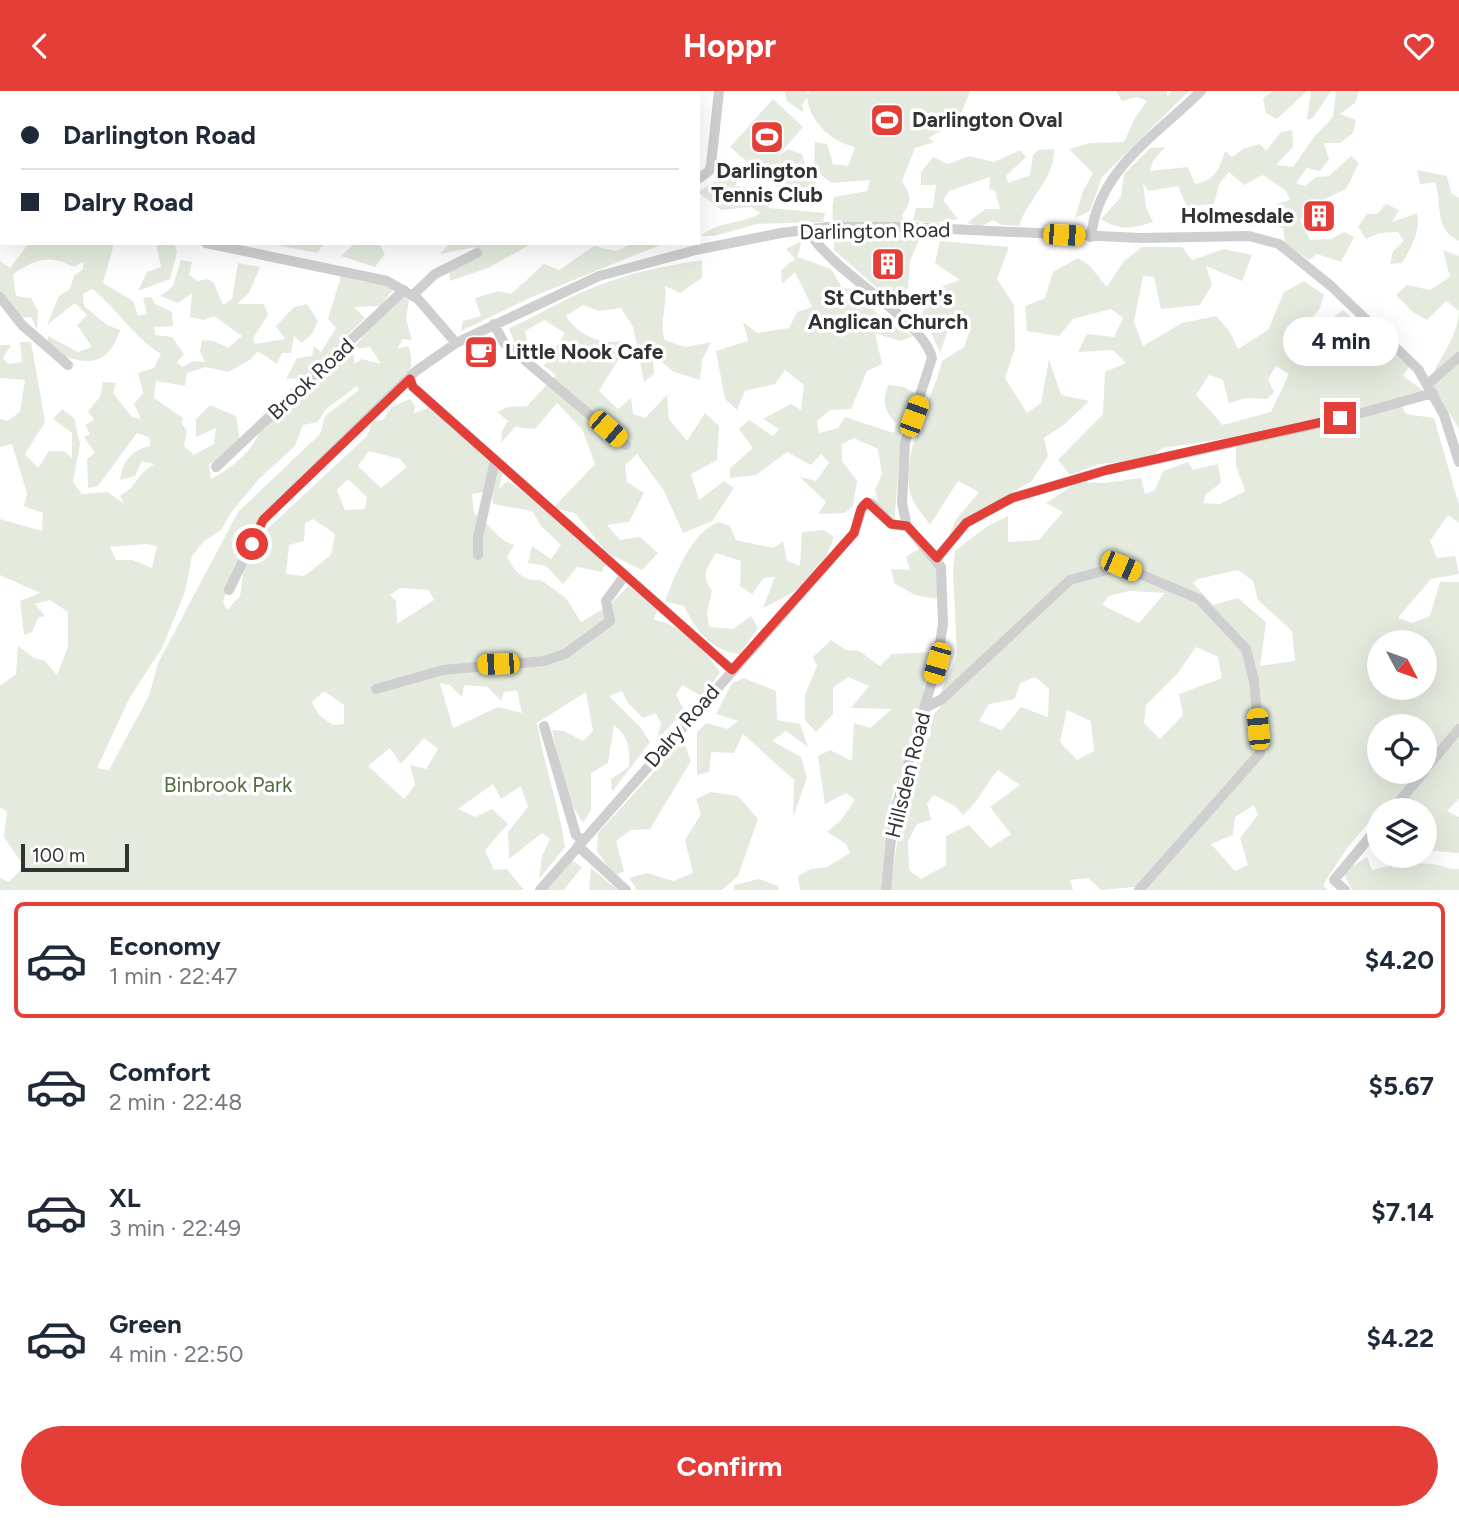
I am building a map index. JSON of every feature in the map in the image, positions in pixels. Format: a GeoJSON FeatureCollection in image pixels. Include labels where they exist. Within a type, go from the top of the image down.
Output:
{"type":"FeatureCollection","features":[{"type":"Feature","properties":{"kind":"street"},"geometry":{"type":"LineString","coordinates":[[700,178],[709,171],[711,165],[719,91]]}},
{"type":"Feature","properties":{"kind":"street"},"geometry":{"type":"LineString","coordinates":[[1095,237],[1096,208],[1110,179],[1202,91]]}},
{"type":"Feature","properties":{"kind":"street","name":"Darlington Road"},"geometry":{"type":"LineString","coordinates":[[229,590],[263,520],[416,371],[456,343],[599,276],[695,247],[808,230],[908,227],[1095,237],[1249,236],[1279,244],[1331,286],[1418,369],[1431,388],[1459,462]]}},
{"type":"Feature","properties":{"kind":"street"},"geometry":{"type":"LineString","coordinates":[[808,230],[836,263],[922,336],[930,353],[932,365],[905,442],[902,503],[907,526],[937,558],[966,523],[1012,498],[1107,470],[1365,412],[1431,388],[1459,357]]}},
{"type":"Feature","properties":{"kind":"street"},"geometry":{"type":"LineString","coordinates":[[216,245],[372,276],[409,293],[456,343]]}},
{"type":"Feature","properties":{"kind":"street","name":"Brook Road"},"geometry":{"type":"LineString","coordinates":[[216,467],[409,293],[435,274],[477,253]]}},
{"type":"Feature","properties":{"kind":"street"},"geometry":{"type":"LineString","coordinates":[[0,297],[22,325],[68,365]]}},
{"type":"Feature","properties":{"kind":"street"},"geometry":{"type":"LineString","coordinates":[[494,324],[504,343],[626,445]]}},
{"type":"Feature","properties":{"kind":"street"},"geometry":{"type":"LineString","coordinates":[[410,379],[413,387],[732,670]]}},
{"type":"Feature","properties":{"kind":"street"},"geometry":{"type":"LineString","coordinates":[[478,555],[478,537],[495,460]]}},
{"type":"Feature","properties":{"kind":"street","name":"Dalry Road"},"geometry":{"type":"LineString","coordinates":[[540,890],[854,533],[864,503],[871,503],[891,524],[907,526]]}},
{"type":"Feature","properties":{"kind":"street","name":"Hillsden Road"},"geometry":{"type":"LineString","coordinates":[[886,890],[893,818],[937,663],[943,624],[943,582],[937,558]]}},
{"type":"Feature","properties":{"kind":"street"},"geometry":{"type":"LineString","coordinates":[[925,708],[942,699],[1070,580],[1121,566],[1199,599],[1246,649],[1254,681],[1261,753],[1139,890]]}},
{"type":"Feature","properties":{"kind":"street"},"geometry":{"type":"LineString","coordinates":[[376,689],[443,670],[544,661],[565,654],[610,621],[606,601],[625,575]]}},
{"type":"Feature","properties":{"kind":"street"},"geometry":{"type":"LineString","coordinates":[[544,726],[576,835],[626,890]]}},
{"type":"Feature","properties":{"kind":"street"},"geometry":{"type":"LineString","coordinates":[[1437,755],[1459,729]]}},
{"type":"Feature","properties":{"kind":"street"},"geometry":{"type":"LineString","coordinates":[[1402,798],[1413,784]]}},
{"type":"Feature","properties":{"kind":"street"},"geometry":{"type":"LineString","coordinates":[[1345,890],[1334,880],[1367,840]]}},
{"type":"Feature","properties":{"kind":"green space"},"geometry":{"type":"Polygon","coordinates":[[[784,91],[807,91],[808,95],[809,91],[970,91],[958,122],[928,138],[935,142],[915,148],[902,181],[909,198],[908,206],[902,215],[908,228],[922,233],[910,261],[908,288],[893,302],[834,250],[834,197],[867,191],[870,180],[831,183],[814,169],[815,142],[827,144],[833,164],[848,166],[855,147],[837,140],[823,129],[812,115],[807,97],[802,105],[804,113],[787,101],[784,91]]]}},
{"type":"Feature","properties":{"kind":"green space"},"geometry":{"type":"Polygon","coordinates":[[[1116,91],[1167,91],[1167,96],[1172,91],[1189,91],[1102,177],[1090,211],[1075,218],[1083,191],[1093,173],[1069,149],[1090,143],[1124,142],[1135,118],[1147,101],[1137,97],[1122,101],[1116,91]]]}},
{"type":"Feature","properties":{"kind":"green space"},"geometry":{"type":"Polygon","coordinates":[[[1273,91],[1306,92],[1277,119],[1266,113],[1263,98],[1273,91]]]}},
{"type":"Feature","properties":{"kind":"green space"},"geometry":{"type":"Polygon","coordinates":[[[1311,91],[1331,91],[1313,118],[1307,120],[1311,91]]]}},
{"type":"Feature","properties":{"kind":"green space"},"geometry":{"type":"Polygon","coordinates":[[[1336,91],[1359,91],[1355,103],[1340,114],[1356,120],[1353,133],[1340,143],[1324,143],[1329,159],[1320,171],[1307,168],[1296,183],[1305,186],[1316,177],[1329,176],[1351,156],[1359,163],[1346,189],[1312,205],[1300,220],[1310,240],[1331,239],[1344,232],[1354,237],[1341,262],[1317,254],[1309,260],[1285,244],[1283,228],[1268,225],[1276,204],[1290,200],[1286,191],[1263,175],[1244,185],[1229,172],[1219,184],[1214,204],[1187,207],[1178,186],[1149,191],[1143,184],[1146,207],[1153,222],[1126,228],[1114,226],[1101,219],[1121,197],[1124,174],[1150,148],[1165,147],[1153,161],[1150,171],[1188,167],[1195,184],[1216,173],[1225,151],[1232,157],[1243,149],[1260,144],[1266,151],[1281,132],[1292,130],[1293,147],[1276,165],[1293,167],[1314,137],[1333,117],[1336,91]]]}},
{"type":"Feature","properties":{"kind":"green space","name":"Darlington Tennis Club"},"geometry":{"type":"Polygon","coordinates":[[[773,99],[803,127],[777,157],[788,149],[802,154],[809,177],[817,183],[800,195],[784,194],[769,179],[757,179],[761,174],[730,147],[773,99]]]}},
{"type":"Feature","properties":{"kind":"green space"},"geometry":{"type":"Polygon","coordinates":[[[1054,149],[1050,170],[1019,226],[1002,225],[993,220],[980,227],[967,223],[985,209],[1000,209],[995,191],[989,189],[990,177],[949,191],[943,200],[958,219],[932,223],[913,220],[916,208],[933,208],[936,185],[921,185],[921,172],[933,157],[948,164],[969,156],[994,162],[1020,150],[1026,157],[1006,176],[1008,183],[1030,175],[1033,155],[1038,150],[1054,149]]]}},
{"type":"Feature","properties":{"kind":"green space"},"geometry":{"type":"Polygon","coordinates":[[[728,165],[744,167],[735,186],[756,191],[769,208],[825,213],[823,222],[757,224],[714,236],[701,236],[714,228],[761,213],[751,207],[721,210],[700,194],[700,191],[719,179],[728,165]]]}},
{"type":"Feature","properties":{"kind":"green space"},"geometry":{"type":"Polygon","coordinates":[[[1417,170],[1447,176],[1451,193],[1459,198],[1459,241],[1445,230],[1442,223],[1435,182],[1420,184],[1417,170]]]}},
{"type":"Feature","properties":{"kind":"green space"},"geometry":{"type":"Polygon","coordinates":[[[1386,204],[1399,210],[1392,222],[1417,213],[1416,233],[1402,263],[1390,264],[1393,251],[1404,241],[1398,232],[1380,233],[1366,239],[1358,227],[1367,214],[1377,214],[1386,204]]]}},
{"type":"Feature","properties":{"kind":"green space"},"geometry":{"type":"Polygon","coordinates":[[[802,241],[797,257],[831,269],[842,287],[859,292],[879,316],[913,336],[900,341],[875,333],[882,364],[867,371],[851,409],[830,410],[817,421],[819,433],[838,428],[845,417],[894,433],[896,424],[885,406],[888,385],[904,387],[916,394],[901,432],[894,527],[882,523],[875,490],[882,474],[878,449],[854,438],[842,444],[842,461],[857,481],[853,506],[845,513],[818,514],[826,502],[800,477],[816,481],[829,463],[821,454],[811,465],[787,452],[756,475],[730,478],[730,468],[753,448],[739,429],[749,420],[773,436],[779,429],[763,419],[791,404],[801,410],[804,385],[785,370],[775,384],[745,391],[737,410],[725,399],[716,351],[748,341],[743,322],[757,333],[789,328],[797,312],[812,307],[795,272],[782,284],[781,270],[795,259],[786,249],[802,241]]]}},
{"type":"Feature","properties":{"kind":"green space"},"geometry":{"type":"Polygon","coordinates":[[[940,241],[1009,247],[997,279],[1014,305],[1015,348],[1005,378],[1027,413],[1041,403],[1049,359],[1061,395],[1089,401],[1065,424],[1044,438],[1048,456],[1032,481],[996,502],[947,542],[955,521],[979,492],[958,481],[930,525],[911,496],[908,476],[919,426],[942,361],[964,347],[971,327],[952,318],[940,353],[923,314],[926,292],[960,280],[935,263],[940,241]]]}},
{"type":"Feature","properties":{"kind":"green space","name":"Binbrook Park"},"geometry":{"type":"Polygon","coordinates":[[[27,245],[114,245],[103,283],[133,301],[138,316],[147,314],[143,298],[151,297],[155,304],[172,312],[173,326],[154,327],[155,335],[172,337],[184,354],[177,362],[182,367],[193,361],[205,362],[200,351],[202,340],[214,341],[228,348],[242,336],[214,316],[204,320],[190,317],[192,293],[178,303],[160,296],[173,286],[181,260],[192,262],[189,275],[198,281],[208,279],[214,283],[223,305],[232,299],[238,263],[260,267],[249,293],[237,304],[264,304],[268,315],[253,338],[255,344],[285,339],[276,326],[294,307],[307,304],[318,321],[312,334],[302,343],[294,336],[291,353],[282,353],[277,364],[258,351],[250,360],[228,372],[206,367],[187,373],[185,386],[156,381],[154,398],[183,418],[182,424],[187,431],[184,446],[194,455],[214,444],[216,428],[196,437],[196,419],[210,405],[236,416],[241,446],[231,456],[209,464],[211,479],[244,455],[256,439],[264,419],[282,409],[297,390],[327,367],[336,356],[310,377],[286,379],[297,358],[312,356],[314,346],[321,352],[336,328],[328,319],[342,273],[363,282],[389,277],[396,286],[380,306],[354,307],[365,318],[342,340],[354,353],[354,364],[362,359],[381,364],[370,347],[353,349],[390,309],[404,297],[409,300],[406,319],[412,340],[403,339],[397,349],[408,346],[411,360],[409,376],[402,391],[392,402],[376,407],[279,498],[235,568],[223,601],[227,610],[240,596],[244,568],[265,531],[367,436],[373,421],[383,420],[391,407],[410,399],[415,406],[414,413],[434,406],[503,471],[499,489],[507,481],[527,493],[606,562],[602,572],[577,567],[563,584],[546,566],[528,563],[532,546],[551,559],[561,545],[541,526],[532,511],[493,504],[492,491],[472,494],[474,513],[508,543],[514,545],[507,557],[520,575],[541,580],[566,598],[581,622],[610,605],[628,586],[658,608],[654,620],[683,632],[720,672],[703,697],[682,685],[676,695],[684,710],[656,742],[661,724],[656,713],[643,718],[628,703],[622,691],[609,696],[641,728],[650,742],[612,792],[611,779],[629,767],[626,739],[614,725],[608,763],[591,773],[591,810],[583,823],[565,793],[552,730],[564,731],[583,741],[593,731],[586,692],[537,723],[565,847],[539,879],[542,856],[550,839],[542,833],[509,859],[508,832],[528,807],[521,786],[501,799],[493,784],[458,809],[475,817],[492,809],[508,824],[485,850],[494,870],[507,869],[524,890],[0,890],[0,878],[9,882],[24,866],[4,837],[7,811],[0,808],[0,686],[16,674],[18,646],[34,658],[45,661],[57,675],[68,646],[68,612],[50,600],[35,604],[45,616],[38,618],[32,632],[24,635],[20,601],[40,593],[0,575],[0,519],[42,531],[43,513],[24,506],[27,493],[12,444],[0,447],[0,419],[7,421],[20,412],[25,380],[0,378],[0,345],[11,345],[3,358],[8,364],[22,362],[20,342],[31,342],[45,422],[25,454],[38,468],[49,451],[64,451],[72,458],[72,433],[53,419],[62,409],[74,418],[80,444],[73,482],[82,494],[108,492],[124,504],[120,496],[154,464],[142,461],[135,476],[120,480],[123,467],[138,450],[150,446],[150,438],[137,433],[98,486],[88,488],[87,459],[95,453],[84,437],[90,434],[85,425],[94,420],[88,411],[100,397],[103,382],[116,383],[113,393],[132,417],[141,419],[134,404],[143,393],[138,373],[154,368],[161,354],[142,339],[92,289],[83,294],[84,306],[107,325],[120,330],[114,344],[99,359],[90,361],[70,358],[46,349],[48,336],[78,352],[92,347],[77,325],[87,315],[75,303],[47,325],[59,296],[70,289],[74,276],[83,269],[83,262],[74,267],[56,260],[42,260],[13,274],[16,296],[31,298],[38,311],[37,330],[31,317],[16,318],[0,298],[0,261],[10,268],[27,245]],[[357,386],[326,409],[318,422],[303,425],[295,446],[259,479],[232,511],[221,530],[204,541],[192,556],[185,592],[162,648],[130,697],[97,768],[109,770],[149,696],[158,663],[238,512],[320,434],[325,416],[359,390],[357,386]],[[369,451],[358,466],[381,488],[407,467],[400,459],[369,451]],[[348,479],[337,490],[345,510],[365,509],[367,497],[348,479]],[[313,519],[305,523],[304,541],[289,545],[286,574],[304,576],[331,555],[335,534],[313,519]],[[146,544],[110,547],[116,560],[133,560],[152,568],[157,546],[146,544]],[[400,588],[390,595],[396,601],[397,624],[434,600],[429,590],[400,588]],[[440,683],[453,728],[498,707],[522,713],[517,690],[504,692],[501,701],[488,687],[464,685],[462,697],[450,685],[440,683]],[[324,691],[312,702],[319,715],[333,725],[344,724],[344,705],[324,691]],[[424,738],[401,764],[390,748],[368,766],[404,799],[415,785],[410,765],[426,769],[438,749],[424,738]]]}},
{"type":"Feature","properties":{"kind":"green space"},"geometry":{"type":"Polygon","coordinates":[[[156,245],[175,245],[177,252],[170,279],[138,291],[147,272],[161,267],[156,245]]]}},
{"type":"Feature","properties":{"kind":"green space"},"geometry":{"type":"Polygon","coordinates":[[[277,245],[323,245],[317,253],[277,245]]]}},
{"type":"Feature","properties":{"kind":"green space"},"geometry":{"type":"Polygon","coordinates":[[[353,245],[380,245],[385,254],[375,267],[341,256],[353,245]]]}},
{"type":"Feature","properties":{"kind":"green space"},"geometry":{"type":"Polygon","coordinates":[[[448,245],[529,245],[488,268],[450,281],[449,271],[479,258],[475,247],[440,254],[448,245]]]}},
{"type":"Feature","properties":{"kind":"green space"},"geometry":{"type":"Polygon","coordinates":[[[629,245],[660,245],[532,297],[461,331],[463,321],[481,316],[475,298],[498,291],[511,294],[544,264],[559,270],[594,246],[616,251],[629,245]]]}},
{"type":"Feature","properties":{"kind":"green space"},"geometry":{"type":"Polygon","coordinates":[[[1142,247],[1182,247],[1192,260],[1224,249],[1252,255],[1242,281],[1206,266],[1212,285],[1200,305],[1161,309],[1154,277],[1143,276],[1134,322],[1143,346],[1182,323],[1216,316],[1230,332],[1238,349],[1268,330],[1284,292],[1304,281],[1324,295],[1319,310],[1288,345],[1307,365],[1319,343],[1323,325],[1343,310],[1409,367],[1403,376],[1424,391],[1401,405],[1406,414],[1434,418],[1459,505],[1459,523],[1448,515],[1430,541],[1437,558],[1455,556],[1459,574],[1431,579],[1398,618],[1412,623],[1430,616],[1440,582],[1459,582],[1459,799],[1447,811],[1459,817],[1459,853],[1437,851],[1437,798],[1367,798],[1367,825],[1347,848],[1323,885],[1328,890],[1142,890],[1145,886],[1101,890],[1088,878],[1070,880],[1073,890],[890,890],[902,810],[921,747],[931,735],[929,720],[945,701],[941,691],[957,656],[953,570],[955,551],[986,527],[1008,516],[1008,542],[1039,540],[1063,512],[1046,503],[1078,482],[1104,483],[1141,478],[1145,494],[1155,490],[1163,471],[1188,462],[1193,470],[1218,464],[1221,483],[1206,494],[1203,503],[1220,504],[1245,491],[1236,466],[1236,437],[1163,448],[1147,460],[1099,464],[1070,475],[1058,460],[1103,414],[1105,372],[1126,363],[1113,350],[1078,352],[1087,334],[1114,337],[1123,318],[1111,309],[1073,319],[1059,336],[1027,331],[1025,306],[1045,298],[1053,272],[1078,258],[1089,265],[1107,287],[1123,262],[1142,247]],[[1276,366],[1268,379],[1274,392],[1267,399],[1246,398],[1229,403],[1223,380],[1209,375],[1196,395],[1223,425],[1271,412],[1289,374],[1276,366]],[[1238,570],[1198,579],[1193,583],[1213,605],[1238,598],[1266,622],[1260,666],[1295,661],[1292,631],[1258,600],[1253,581],[1238,570]],[[1129,591],[1109,596],[1102,605],[1139,623],[1165,593],[1129,591]],[[1196,647],[1177,674],[1146,705],[1144,723],[1160,739],[1183,715],[1179,694],[1222,678],[1218,657],[1196,647]],[[1035,677],[1020,683],[1015,699],[989,704],[979,721],[1002,730],[1021,707],[1048,717],[1049,689],[1035,677]],[[1067,710],[1060,742],[1077,760],[1094,751],[1091,721],[1067,710]],[[998,770],[963,815],[955,806],[934,795],[927,803],[931,820],[917,824],[908,841],[909,870],[921,879],[946,865],[946,836],[969,825],[990,848],[1011,834],[990,807],[1020,785],[998,770]],[[1254,805],[1235,817],[1233,835],[1211,844],[1235,871],[1248,865],[1240,838],[1258,815],[1254,805]]]}},
{"type":"Feature","properties":{"kind":"green space"},"geometry":{"type":"Polygon","coordinates":[[[1443,250],[1459,256],[1459,311],[1446,301],[1427,320],[1414,313],[1396,295],[1407,285],[1430,290],[1450,277],[1443,250]]]}},
{"type":"Feature","properties":{"kind":"green space"},"geometry":{"type":"Polygon","coordinates":[[[702,260],[702,278],[680,293],[665,286],[662,328],[665,340],[685,347],[711,342],[702,360],[700,380],[674,372],[653,355],[654,374],[644,382],[633,327],[621,308],[599,311],[583,305],[566,316],[576,328],[589,337],[621,341],[618,360],[599,391],[618,409],[631,398],[633,414],[645,418],[667,395],[669,419],[687,441],[705,413],[719,426],[717,460],[691,474],[699,500],[724,481],[734,488],[712,521],[683,533],[664,491],[637,454],[625,465],[627,482],[644,493],[629,522],[607,525],[620,540],[640,537],[658,553],[642,570],[607,553],[575,513],[553,508],[595,464],[582,429],[557,403],[535,429],[515,427],[501,443],[502,431],[508,421],[497,412],[508,407],[527,406],[556,375],[544,366],[565,333],[544,320],[525,331],[530,355],[516,346],[509,328],[577,294],[615,279],[702,260]]]}},
{"type":"Feature","properties":{"kind":"green space"},"geometry":{"type":"Polygon","coordinates":[[[1459,312],[1459,429],[1430,382],[1455,332],[1459,312]]]}},
{"type":"Feature","properties":{"kind":"green space"},"geometry":{"type":"Polygon","coordinates":[[[719,522],[730,526],[736,540],[773,548],[783,541],[787,561],[800,566],[802,532],[824,530],[834,537],[822,563],[808,581],[763,608],[775,577],[764,578],[752,594],[740,586],[741,561],[716,553],[706,576],[712,590],[707,613],[709,627],[733,629],[751,616],[758,628],[740,654],[713,644],[699,631],[684,606],[665,601],[692,545],[709,527],[719,522]]]}},
{"type":"Feature","properties":{"kind":"green space"},"geometry":{"type":"Polygon","coordinates":[[[920,548],[942,573],[937,599],[915,595],[894,583],[891,569],[910,570],[906,557],[920,548]]]}},
{"type":"Feature","properties":{"kind":"green space"},"geometry":{"type":"Polygon","coordinates":[[[831,640],[846,650],[859,651],[880,666],[892,654],[931,652],[918,721],[892,797],[883,890],[800,890],[798,876],[811,869],[827,867],[850,853],[846,844],[827,832],[842,819],[855,800],[846,793],[825,804],[818,756],[830,750],[852,761],[854,723],[870,728],[892,709],[851,708],[869,686],[848,677],[833,688],[833,714],[816,732],[805,720],[805,695],[817,666],[813,657],[831,640]]]}},
{"type":"Feature","properties":{"kind":"green space"},"geometry":{"type":"Polygon","coordinates":[[[744,678],[776,691],[777,720],[800,724],[808,747],[786,731],[772,741],[801,757],[807,778],[793,817],[794,780],[743,734],[734,753],[711,752],[709,772],[697,775],[697,732],[706,723],[728,729],[738,721],[716,714],[732,683],[744,678]]]}},
{"type":"Feature","properties":{"kind":"green space"},"geometry":{"type":"Polygon","coordinates":[[[683,740],[691,761],[650,829],[631,830],[616,841],[624,871],[614,876],[597,851],[598,833],[683,740]]]}},
{"type":"Feature","properties":{"kind":"green space"},"geometry":{"type":"Polygon","coordinates":[[[711,792],[738,796],[758,819],[738,876],[722,890],[637,890],[629,878],[647,873],[673,881],[693,873],[685,840],[701,814],[696,799],[711,792]]]}},
{"type":"Feature","properties":{"kind":"green space"},"geometry":{"type":"Polygon","coordinates":[[[1367,857],[1367,868],[1372,870],[1437,868],[1437,865],[1459,869],[1459,890],[1352,890],[1343,872],[1367,857]]]}},
{"type":"Feature","properties":{"kind":"green space"},"geometry":{"type":"Polygon","coordinates":[[[571,860],[582,867],[564,890],[545,890],[571,860]]]}},
{"type":"Feature","properties":{"kind":"green space"},"geometry":{"type":"Polygon","coordinates":[[[591,868],[618,890],[589,890],[591,868]]]}},
{"type":"Feature","properties":{"kind":"green space"},"geometry":{"type":"Polygon","coordinates":[[[759,879],[778,886],[779,890],[734,890],[734,885],[759,879]]]}},
{"type":"Feature","properties":{"kind":"place","name":"Darlington Oval"},"geometry":{"type":"Point","coordinates":[887,120]}},
{"type":"Feature","properties":{"kind":"place","name":"Darlington Tennis Club"},"geometry":{"type":"Point","coordinates":[767,137]}},
{"type":"Feature","properties":{"kind":"place","name":"Holmesdale"},"geometry":{"type":"Point","coordinates":[1319,216]}},
{"type":"Feature","properties":{"kind":"place","name":"St Cuthbert's Anglican Church"},"geometry":{"type":"Point","coordinates":[888,264]}},
{"type":"Feature","properties":{"kind":"place","name":"Little Nook Cafe"},"geometry":{"type":"Point","coordinates":[481,352]}},
{"type":"Feature","properties":{"kind":"route"},"geometry":{"type":"LineString","coordinates":[[252,544],[263,520],[410,379],[413,387],[732,670],[854,533],[859,526],[861,509],[867,502],[875,506],[891,524],[907,526],[937,558],[966,523],[1012,498],[1107,470],[1340,418]]}}]}
